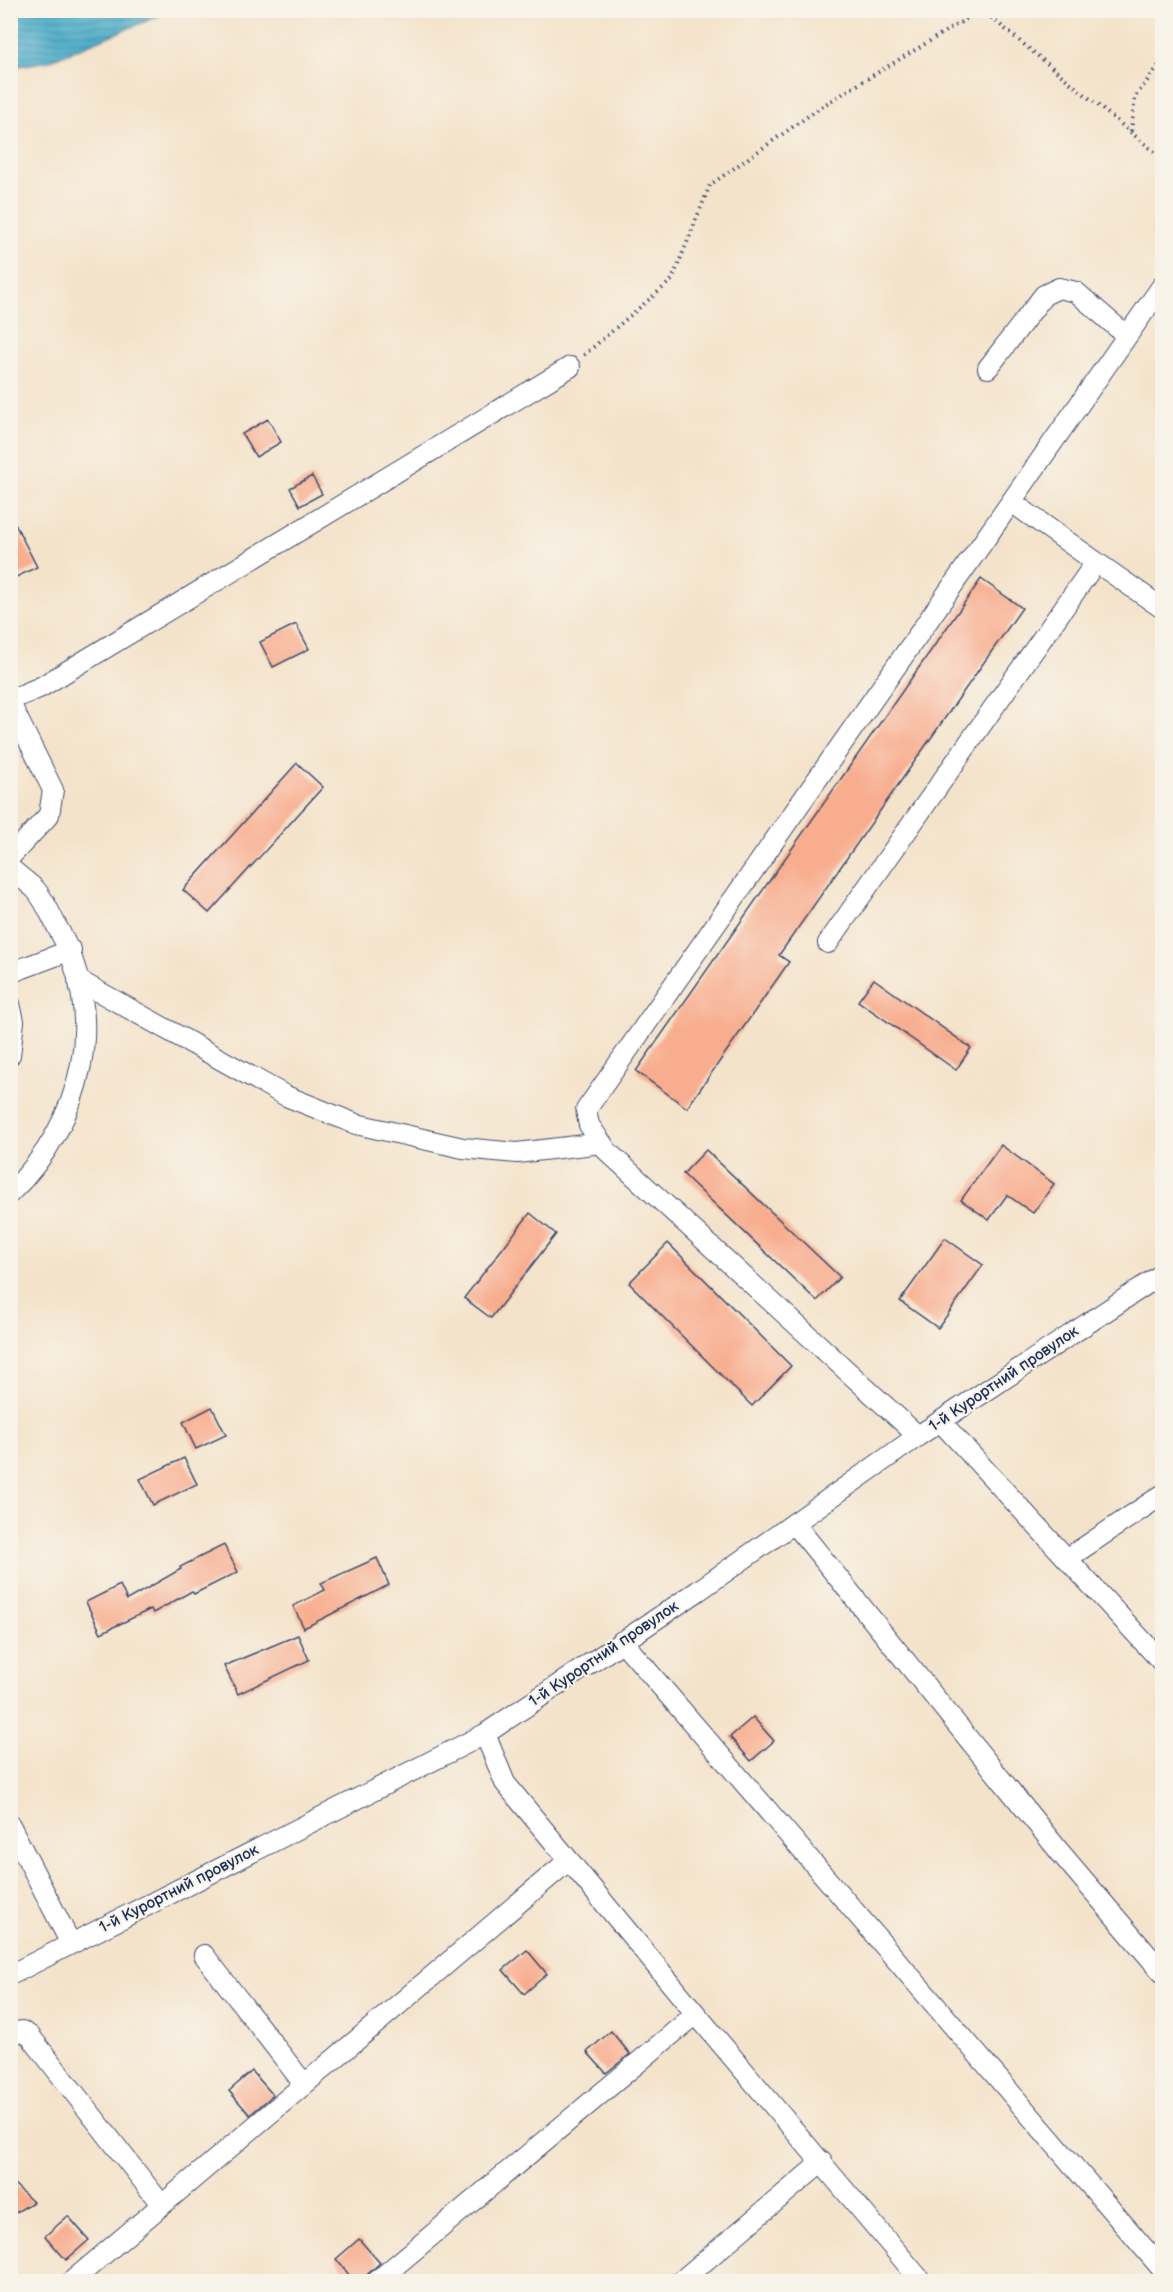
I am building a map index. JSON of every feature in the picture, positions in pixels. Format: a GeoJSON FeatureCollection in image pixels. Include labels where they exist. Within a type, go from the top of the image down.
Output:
{"type":"FeatureCollection","features":[{"type":"Feature","properties":{"kind":"street"},"geometry":{"type":"LineString","coordinates":[[918,1436],[602,1143],[589,1125],[586,1110],[1014,503],[1162,286]]}},
{"type":"Feature","properties":{"kind":"street"},"geometry":{"type":"LineString","coordinates":[[988,368],[1044,295],[1059,288],[1077,292],[1127,336]]}},
{"type":"Feature","properties":{"kind":"street"},"geometry":{"type":"LineString","coordinates":[[10,857],[49,815],[53,790],[10,702],[41,687],[570,368]]}},
{"type":"Feature","properties":{"kind":"street"},"geometry":{"type":"LineString","coordinates":[[1014,503],[1162,608]]}},
{"type":"Feature","properties":{"kind":"street"},"geometry":{"type":"LineString","coordinates":[[828,944],[1096,562]]}},
{"type":"Feature","properties":{"kind":"street"},"geometry":{"type":"LineString","coordinates":[[10,868],[36,891],[71,950],[85,1014],[80,1080],[54,1141],[10,1193]]}},
{"type":"Feature","properties":{"kind":"street"},"geometry":{"type":"LineString","coordinates":[[10,973],[71,950]]}},
{"type":"Feature","properties":{"kind":"street"},"geometry":{"type":"LineString","coordinates":[[78,980],[128,1011],[286,1096],[356,1124],[463,1148],[517,1153],[602,1143]]}},
{"type":"Feature","properties":{"kind":"street"},"geometry":{"type":"LineString","coordinates":[[10,1004],[14,1021],[10,1055]]}},
{"type":"Feature","properties":{"kind":"street","name":"1-й Курортний провулок"},"geometry":{"type":"LineString","coordinates":[[10,1975],[485,1734],[918,1436],[1162,1274]]}},
{"type":"Feature","properties":{"kind":"street"},"geometry":{"type":"LineString","coordinates":[[941,1422],[1162,1662]]}},
{"type":"Feature","properties":{"kind":"street"},"geometry":{"type":"LineString","coordinates":[[1068,1558],[1162,1495]]}},
{"type":"Feature","properties":{"kind":"street"},"geometry":{"type":"LineString","coordinates":[[794,1523],[1059,1851],[1162,1972]]}},
{"type":"Feature","properties":{"kind":"street"},"geometry":{"type":"LineString","coordinates":[[622,1641],[1162,2269]]}},
{"type":"Feature","properties":{"kind":"street"},"geometry":{"type":"LineString","coordinates":[[485,1734],[505,1783],[922,2282]]}},
{"type":"Feature","properties":{"kind":"street"},"geometry":{"type":"LineString","coordinates":[[10,1825],[71,1944]]}},
{"type":"Feature","properties":{"kind":"street"},"geometry":{"type":"LineString","coordinates":[[71,2282],[568,1861]]}},
{"type":"Feature","properties":{"kind":"street"},"geometry":{"type":"LineString","coordinates":[[204,1955],[304,2084]]}},
{"type":"Feature","properties":{"kind":"street"},"geometry":{"type":"LineString","coordinates":[[376,2282],[696,2014]]}},
{"type":"Feature","properties":{"kind":"street"},"geometry":{"type":"LineString","coordinates":[[10,2034],[22,2031],[30,2036],[161,2204]]}},
{"type":"Feature","properties":{"kind":"street"},"geometry":{"type":"LineString","coordinates":[[680,2282],[822,2162]]}},
{"type":"Feature","properties":{"kind":"path"},"geometry":{"type":"LineString","coordinates":[[570,368],[672,280],[710,184],[824,105],[981,10],[1162,158]]}},
{"type":"Feature","properties":{"kind":"path"},"geometry":{"type":"LineString","coordinates":[[1131,132],[1135,97],[1162,61]]}},
{"type":"Feature","properties":{"kind":"water"},"geometry":{"type":"Polygon","coordinates":[[[11,10],[171,11],[48,61],[11,67],[11,10]]]}},
{"type":"Feature","properties":{"kind":"building"},"geometry":{"type":"Polygon","coordinates":[[[268,419],[281,442],[256,457],[242,434],[268,419]]]}},
{"type":"Feature","properties":{"kind":"building"},"geometry":{"type":"Polygon","coordinates":[[[312,476],[322,494],[300,506],[290,488],[312,476]]]}},
{"type":"Feature","properties":{"kind":"building"},"geometry":{"type":"Polygon","coordinates":[[[10,514],[37,567],[10,580],[10,514]]]}},
{"type":"Feature","properties":{"kind":"building"},"geometry":{"type":"Polygon","coordinates":[[[981,579],[1022,608],[779,955],[789,962],[687,1108],[636,1071],[981,579]]]}},
{"type":"Feature","properties":{"kind":"building"},"geometry":{"type":"Polygon","coordinates":[[[296,624],[309,649],[273,667],[260,642],[296,624]]]}},
{"type":"Feature","properties":{"kind":"building"},"geometry":{"type":"Polygon","coordinates":[[[297,763],[323,787],[209,913],[183,890],[297,763]]]}},
{"type":"Feature","properties":{"kind":"building"},"geometry":{"type":"Polygon","coordinates":[[[874,979],[971,1048],[956,1070],[858,1001],[874,979]]]}},
{"type":"Feature","properties":{"kind":"building"},"geometry":{"type":"Polygon","coordinates":[[[1001,1145],[1054,1184],[1033,1213],[1007,1195],[989,1220],[961,1200],[1001,1145]]]}},
{"type":"Feature","properties":{"kind":"building"},"geometry":{"type":"Polygon","coordinates":[[[706,1150],[840,1277],[817,1301],[683,1174],[706,1150]]]}},
{"type":"Feature","properties":{"kind":"building"},"geometry":{"type":"Polygon","coordinates":[[[530,1213],[556,1234],[491,1318],[464,1298],[530,1213]]]}},
{"type":"Feature","properties":{"kind":"building"},"geometry":{"type":"Polygon","coordinates":[[[945,1238],[983,1265],[938,1328],[900,1301],[945,1238]]]}},
{"type":"Feature","properties":{"kind":"building"},"geometry":{"type":"Polygon","coordinates":[[[668,1243],[791,1366],[752,1406],[629,1283],[668,1243]]]}},
{"type":"Feature","properties":{"kind":"building"},"geometry":{"type":"Polygon","coordinates":[[[212,1407],[226,1435],[196,1449],[183,1422],[212,1407]]]}},
{"type":"Feature","properties":{"kind":"building"},"geometry":{"type":"Polygon","coordinates":[[[184,1458],[197,1484],[153,1505],[140,1479],[184,1458]]]}},
{"type":"Feature","properties":{"kind":"building"},"geometry":{"type":"Polygon","coordinates":[[[224,1545],[238,1572],[194,1594],[192,1591],[153,1613],[151,1609],[101,1633],[86,1602],[120,1585],[127,1600],[181,1569],[180,1567],[224,1545]]]}},
{"type":"Feature","properties":{"kind":"building"},"geometry":{"type":"Polygon","coordinates":[[[377,1558],[389,1585],[304,1628],[293,1606],[325,1590],[321,1583],[377,1558]]]}},
{"type":"Feature","properties":{"kind":"building"},"geometry":{"type":"Polygon","coordinates":[[[298,1635],[309,1660],[238,1694],[224,1666],[298,1635]]]}},
{"type":"Feature","properties":{"kind":"building"},"geometry":{"type":"Polygon","coordinates":[[[753,1717],[774,1741],[751,1761],[730,1737],[753,1717]]]}},
{"type":"Feature","properties":{"kind":"building"},"geometry":{"type":"Polygon","coordinates":[[[527,1950],[547,1974],[524,1994],[503,1970],[527,1950]]]}},
{"type":"Feature","properties":{"kind":"building"},"geometry":{"type":"Polygon","coordinates":[[[611,2031],[630,2054],[606,2073],[587,2052],[611,2031]]]}},
{"type":"Feature","properties":{"kind":"building"},"geometry":{"type":"Polygon","coordinates":[[[252,2071],[273,2095],[250,2115],[229,2091],[252,2071]]]}},
{"type":"Feature","properties":{"kind":"building"},"geometry":{"type":"Polygon","coordinates":[[[10,2180],[33,2202],[10,2216],[10,2180]]]}},
{"type":"Feature","properties":{"kind":"building"},"geometry":{"type":"Polygon","coordinates":[[[68,2216],[89,2240],[66,2260],[45,2236],[68,2216]]]}},
{"type":"Feature","properties":{"kind":"building"},"geometry":{"type":"Polygon","coordinates":[[[359,2239],[380,2263],[359,2282],[355,2282],[336,2259],[359,2239]]]}}]}
